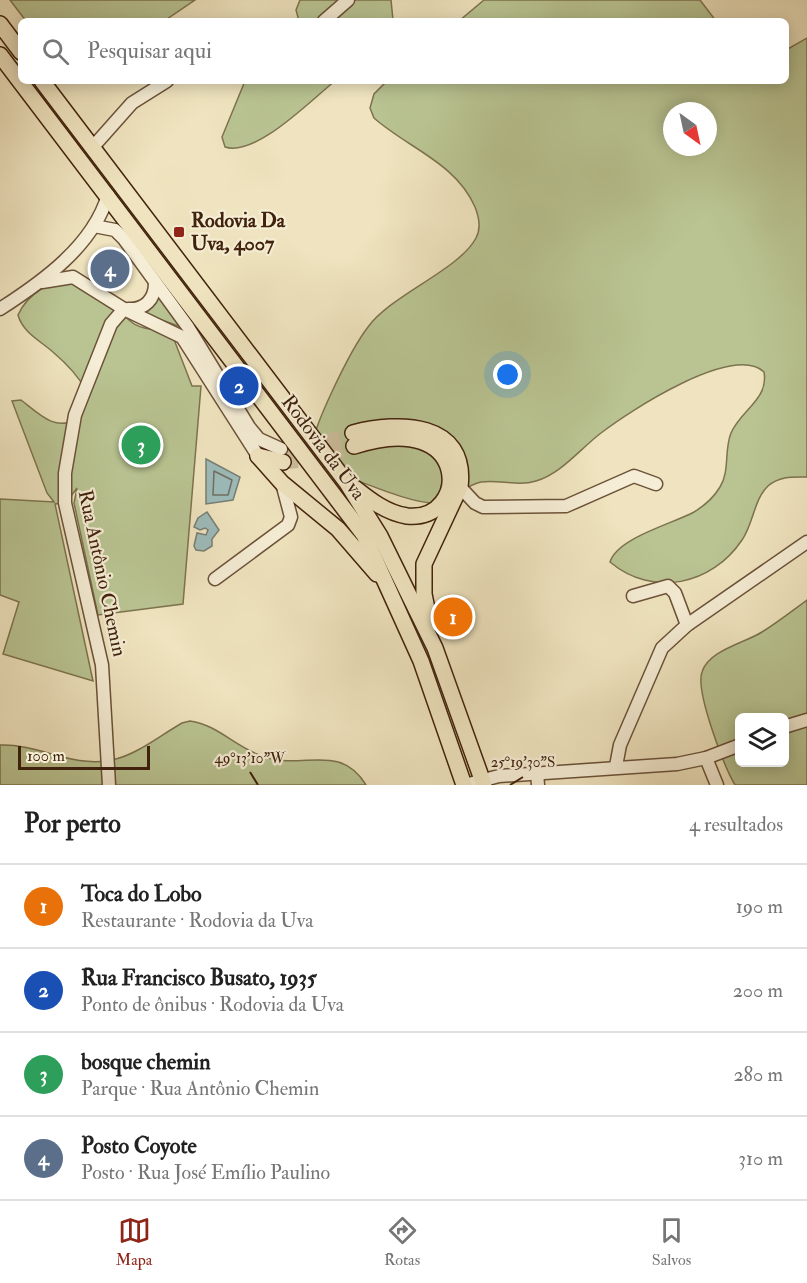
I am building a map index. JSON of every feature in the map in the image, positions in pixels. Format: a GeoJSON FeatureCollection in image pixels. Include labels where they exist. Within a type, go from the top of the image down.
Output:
{"type":"FeatureCollection","features":[{"type":"Feature","properties":{"kind":"main road"},"geometry":{"type":"LineString","coordinates":[[0,24],[18,48]]}},
{"type":"Feature","properties":{"kind":"main road","name":"Rodovia da Uva"},"geometry":{"type":"LineString","coordinates":[[0,55],[18,78]]}},
{"type":"Feature","properties":{"kind":"main road","name":"Rodovia da Uva"},"geometry":{"type":"LineString","coordinates":[[22,84],[364,535],[422,661],[464,785]]}},
{"type":"Feature","properties":{"kind":"main road","name":"Rodovia da Uva"},"geometry":{"type":"LineString","coordinates":[[44,84],[347,483],[380,536],[435,648],[483,782]]}},
{"type":"Feature","properties":{"kind":"main road"},"geometry":{"type":"LineString","coordinates":[[347,483],[382,507],[409,516],[432,510],[442,502],[450,483],[447,462],[438,450],[411,437],[354,439],[396,425],[432,432],[448,443],[457,458],[460,487],[424,564],[424,594],[435,648]]}},
{"type":"Feature","properties":{"kind":"main road"},"geometry":{"type":"LineString","coordinates":[[258,456],[282,483],[338,529],[385,583]]}},
{"type":"Feature","properties":{"kind":"main road"},"geometry":{"type":"LineString","coordinates":[[258,456],[282,456]]}},
{"type":"Feature","properties":{"kind":"street"},"geometry":{"type":"LineString","coordinates":[[327,18],[348,0]]}},
{"type":"Feature","properties":{"kind":"street"},"geometry":{"type":"LineString","coordinates":[[92,148],[132,104],[162,84]]}},
{"type":"Feature","properties":{"kind":"street"},"geometry":{"type":"LineString","coordinates":[[0,309],[42,282],[70,253],[94,226],[108,195]]}},
{"type":"Feature","properties":{"kind":"street"},"geometry":{"type":"LineString","coordinates":[[94,226],[115,230],[188,327],[249,427],[259,439],[282,456]]}},
{"type":"Feature","properties":{"kind":"street"},"geometry":{"type":"LineString","coordinates":[[70,253],[73,277]]}},
{"type":"Feature","properties":{"kind":"street"},"geometry":{"type":"LineString","coordinates":[[42,282],[73,277],[124,309],[172,330],[182,337],[258,456]]}},
{"type":"Feature","properties":{"kind":"street"},"geometry":{"type":"LineString","coordinates":[[124,309],[140,308],[147,304],[155,291],[155,283]]}},
{"type":"Feature","properties":{"kind":"street","name":"Rua Antônio Chemin"},"geometry":{"type":"LineString","coordinates":[[109,785],[102,665],[65,503],[65,473],[75,416],[111,324],[124,309]]}},
{"type":"Feature","properties":{"kind":"street"},"geometry":{"type":"LineString","coordinates":[[460,487],[475,503],[483,507],[558,507],[634,476],[656,484]]}},
{"type":"Feature","properties":{"kind":"street"},"geometry":{"type":"LineString","coordinates":[[215,579],[288,525],[291,517],[282,483]]}},
{"type":"Feature","properties":{"kind":"street"},"geometry":{"type":"LineString","coordinates":[[616,766],[620,745],[662,648],[687,625],[807,542]]}},
{"type":"Feature","properties":{"kind":"street"},"geometry":{"type":"LineString","coordinates":[[633,596],[668,586],[672,588],[687,625]]}},
{"type":"Feature","properties":{"kind":"street"},"geometry":{"type":"LineString","coordinates":[[789,725],[807,720]]}},
{"type":"Feature","properties":{"kind":"street"},"geometry":{"type":"LineString","coordinates":[[464,785],[538,779],[616,766],[677,764],[706,759],[735,747]]}},
{"type":"Feature","properties":{"kind":"street"},"geometry":{"type":"LineString","coordinates":[[706,759],[717,785]]}},
{"type":"Feature","properties":{"kind":"green space"},"geometry":{"type":"Polygon","coordinates":[[[10,0],[195,0],[168,18],[24,18],[10,0]]]}},
{"type":"Feature","properties":{"kind":"green space"},"geometry":{"type":"Polygon","coordinates":[[[300,0],[391,0],[393,18],[298,18],[296,10],[300,0]]]}},
{"type":"Feature","properties":{"kind":"green space"},"geometry":{"type":"Polygon","coordinates":[[[484,0],[700,0],[714,18],[463,18],[484,0]]]}},
{"type":"Feature","properties":{"kind":"green space"},"geometry":{"type":"Polygon","coordinates":[[[807,38],[807,477],[782,479],[768,486],[763,491],[746,534],[729,555],[715,567],[698,576],[663,583],[645,580],[627,573],[610,562],[623,546],[694,512],[718,491],[725,474],[731,433],[762,390],[764,372],[749,365],[729,366],[706,373],[656,397],[614,423],[554,473],[529,483],[481,482],[469,486],[443,502],[426,502],[398,496],[328,470],[315,462],[310,455],[312,443],[324,409],[342,370],[368,327],[392,304],[455,261],[467,250],[479,231],[475,207],[467,192],[456,179],[444,167],[387,129],[374,118],[370,108],[374,94],[384,84],[789,84],[789,48],[807,38]]]}},
{"type":"Feature","properties":{"kind":"green space"},"geometry":{"type":"Polygon","coordinates":[[[244,84],[332,84],[283,125],[252,144],[238,148],[225,147],[222,137],[244,84]]]}},
{"type":"Feature","properties":{"kind":"green space"},"geometry":{"type":"Polygon","coordinates":[[[72,276],[89,281],[102,289],[136,325],[150,329],[170,329],[192,386],[201,386],[183,604],[98,615],[74,503],[77,488],[66,503],[55,504],[93,681],[3,654],[19,602],[0,595],[0,499],[54,502],[47,493],[12,401],[21,400],[40,415],[54,422],[68,422],[76,419],[86,390],[68,366],[28,332],[18,315],[34,294],[72,276]]]}},
{"type":"Feature","properties":{"kind":"green space"},"geometry":{"type":"Polygon","coordinates":[[[160,296],[181,327],[145,314],[160,296]]]}},
{"type":"Feature","properties":{"kind":"green space"},"geometry":{"type":"Polygon","coordinates":[[[807,600],[807,785],[735,785],[724,762],[706,711],[701,682],[702,672],[712,658],[762,632],[807,600]]]}},
{"type":"Feature","properties":{"kind":"green space"},"geometry":{"type":"Polygon","coordinates":[[[190,721],[210,727],[246,749],[265,757],[293,761],[333,761],[345,764],[356,772],[366,785],[0,785],[0,745],[24,747],[82,761],[99,762],[127,755],[182,723],[190,721]]]}},
{"type":"Feature","properties":{"kind":"water"},"geometry":{"type":"Polygon","coordinates":[[[206,459],[240,477],[233,500],[206,504],[206,459]]]}},
{"type":"Feature","properties":{"kind":"water"},"geometry":{"type":"Polygon","coordinates":[[[207,512],[219,530],[212,539],[212,546],[204,551],[196,550],[194,546],[197,533],[206,535],[208,530],[194,527],[198,518],[207,512]]]}},
{"type":"Feature","properties":{"kind":"tunnel"},"geometry":{"type":"LineString","coordinates":[[281,449],[309,448],[353,433]]}},
{"type":"Feature","properties":{"kind":"tunnel"},"geometry":{"type":"LineString","coordinates":[[283,462],[316,459],[354,446]]}},
{"type":"Feature","properties":{"kind":"place","name":"Rodovia Da Uva, 4007"},"geometry":{"type":"Point","coordinates":[179,232]}},
{"type":"Feature","properties":{"kind":"place","name":"Posto Coyote"},"geometry":{"type":"Point","coordinates":[110,269]}},
{"type":"Feature","properties":{"kind":"place","name":"Rua Francisco Busato, 1935"},"geometry":{"type":"Point","coordinates":[239,386]}},
{"type":"Feature","properties":{"kind":"place","name":"bosque chemin"},"geometry":{"type":"Point","coordinates":[141,445]}},
{"type":"Feature","properties":{"kind":"place","name":"Toca do Lobo"},"geometry":{"type":"Point","coordinates":[453,617]}}]}
